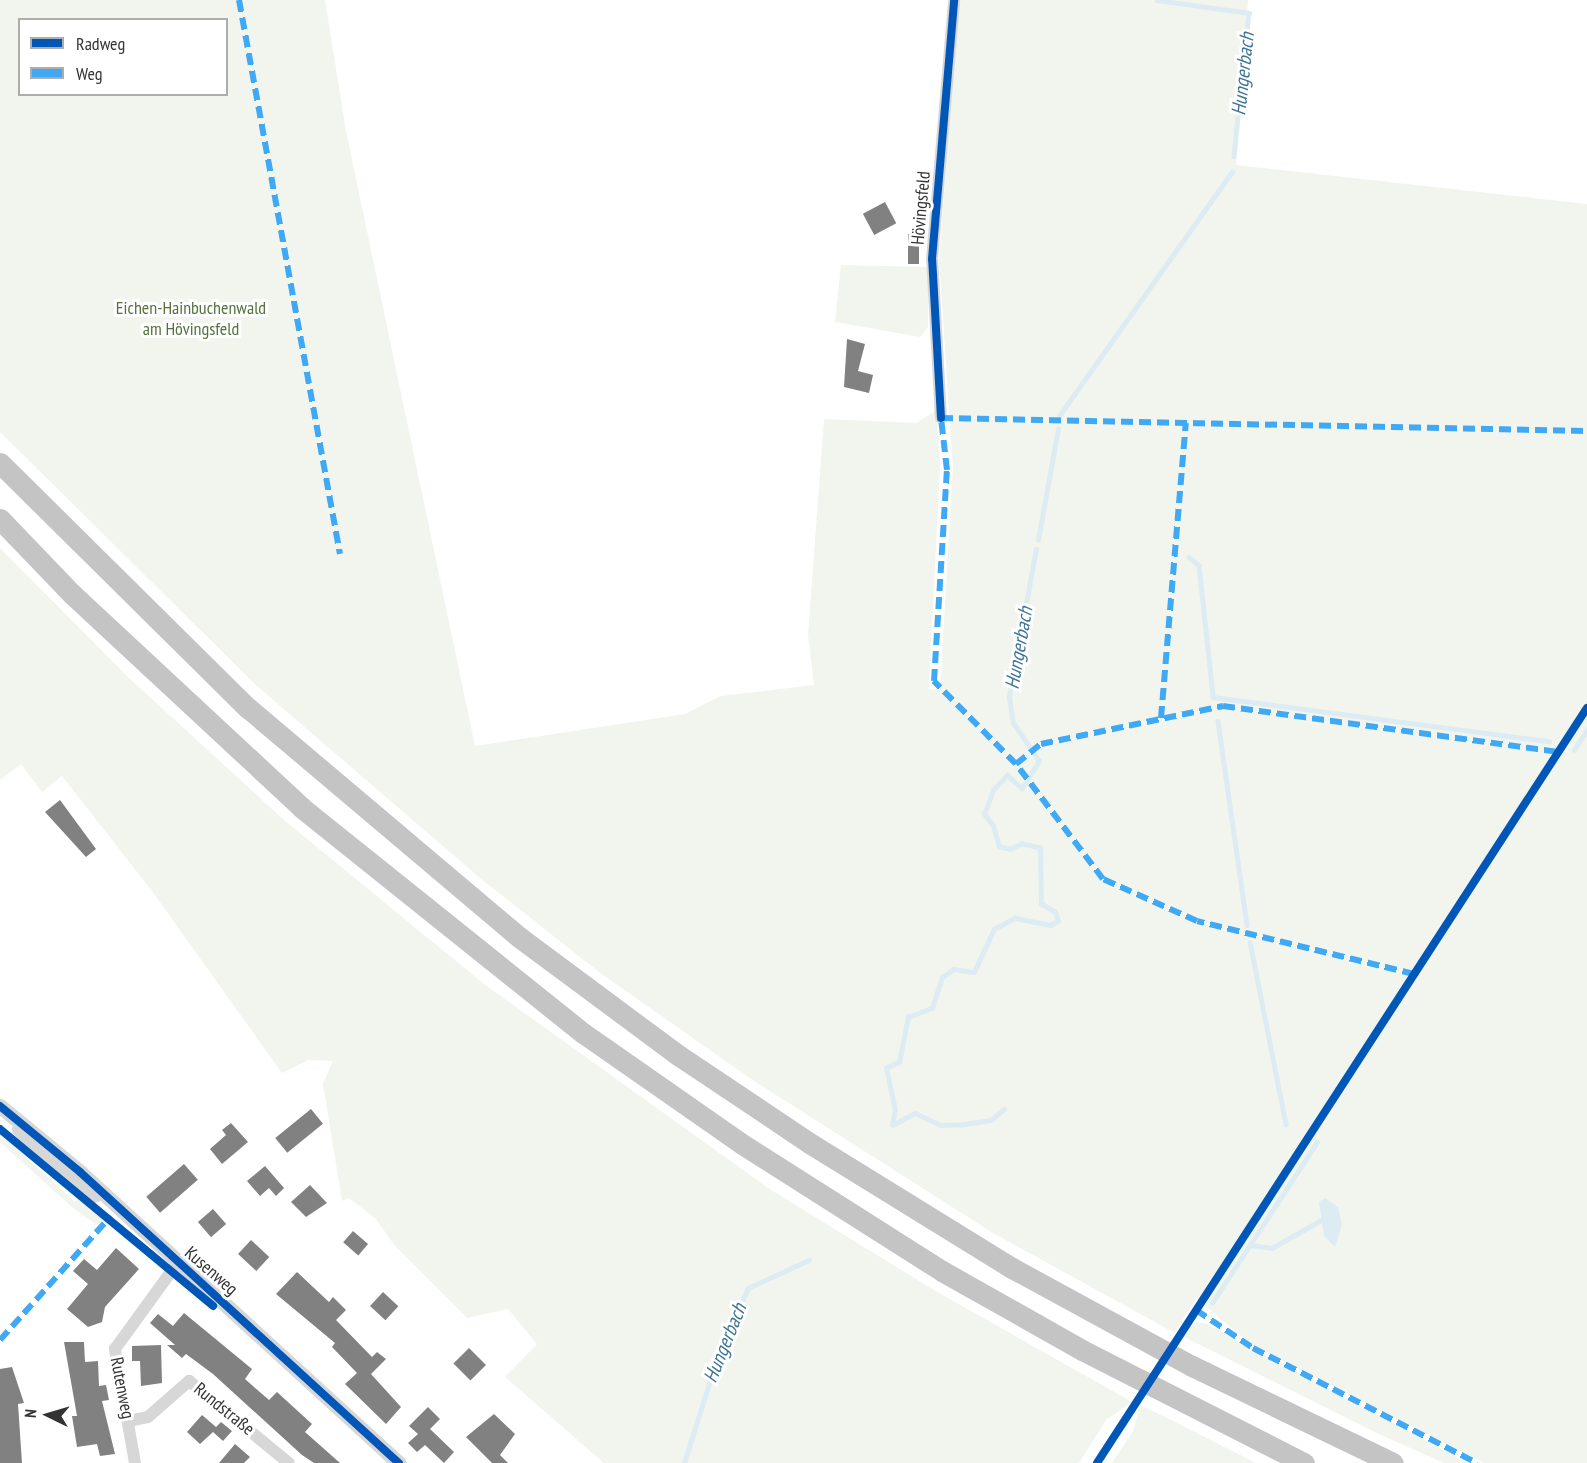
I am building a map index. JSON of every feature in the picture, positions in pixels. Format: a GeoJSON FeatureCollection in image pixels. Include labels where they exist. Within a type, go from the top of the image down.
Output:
{"type":"FeatureCollection","features":[{"type":"Feature","properties":{"kind":"highway"},"geometry":{"type":"LineString","coordinates":[[0,463],[248,708],[519,937],[678,1055],[811,1144],[1012,1268],[1192,1366],[1393,1463]]}},
{"type":"Feature","properties":{"kind":"highway"},"geometry":{"type":"LineString","coordinates":[[0,519],[72,594],[302,808],[548,1007],[817,1193],[1013,1312],[1173,1399],[1304,1463]]}},
{"type":"Feature","properties":{"kind":"street","name":"Hövingsfeld"},"geometry":{"type":"LineString","coordinates":[[941,418],[932,259],[954,0]]}},
{"type":"Feature","properties":{"kind":"street","name":"Kusenweg"},"geometry":{"type":"LineString","coordinates":[[1,1107],[80,1172],[117,1210],[178,1262],[399,1463]]}},
{"type":"Feature","properties":{"kind":"street","name":"Rutenweg"},"geometry":{"type":"LineString","coordinates":[[135,1463],[115,1349],[178,1262]]}},
{"type":"Feature","properties":{"kind":"street","name":"Rundstraße"},"geometry":{"type":"LineString","coordinates":[[128,1421],[148,1417],[189,1381],[289,1463]]}},
{"type":"Feature","properties":{"kind":"green space","name":"Eichen-Hainbuchenwald am Hövingsfeld"},"geometry":{"type":"Polygon","coordinates":[[[0,0],[325,0],[346,131],[475,746],[685,714],[721,696],[814,685],[808,635],[824,419],[916,423],[934,412],[936,400],[940,464],[929,689],[940,690],[953,468],[939,260],[959,0],[1248,0],[1236,165],[1587,204],[1587,1463],[1484,1463],[1253,1346],[1196,1298],[1175,1333],[993,1233],[751,1079],[599,972],[480,878],[257,686],[0,432],[0,0]]]}},
{"type":"Feature","properties":{"kind":"green space"},"geometry":{"type":"Polygon","coordinates":[[[841,265],[928,267],[928,327],[920,337],[835,322],[841,265]]]}},
{"type":"Feature","properties":{"kind":"green space"},"geometry":{"type":"Polygon","coordinates":[[[0,548],[128,677],[284,820],[484,984],[771,1190],[939,1293],[1132,1402],[1106,1420],[1079,1463],[604,1463],[505,1377],[537,1344],[508,1309],[467,1318],[395,1246],[376,1219],[349,1198],[342,1201],[323,1084],[333,1061],[308,1060],[282,1073],[152,891],[62,776],[42,792],[21,764],[0,780],[0,548]]]}},
{"type":"Feature","properties":{"kind":"green space"},"geometry":{"type":"Polygon","coordinates":[[[0,1133],[75,1202],[78,1199],[111,1221],[103,1229],[73,1208],[0,1142],[0,1133]]]}},
{"type":"Feature","properties":{"kind":"green space"},"geometry":{"type":"Polygon","coordinates":[[[1195,1322],[1207,1324],[1468,1463],[1444,1463],[1381,1435],[1184,1337],[1195,1322]]]}},
{"type":"Feature","properties":{"kind":"green space"},"geometry":{"type":"Polygon","coordinates":[[[1140,1405],[1256,1463],[1112,1463],[1133,1431],[1140,1405]]]}},
{"type":"Feature","properties":{"kind":"shaded area"},"geometry":{"type":"Polygon","coordinates":[[[1325,1198],[1338,1207],[1342,1225],[1335,1247],[1324,1236],[1319,1202],[1325,1198]]]}},
{"type":"Feature","properties":{"kind":"building"},"geometry":{"type":"Polygon","coordinates":[[[885,202],[896,223],[874,235],[863,214],[885,202]]]}},
{"type":"Feature","properties":{"kind":"building"},"geometry":{"type":"Polygon","coordinates":[[[908,234],[919,234],[919,264],[908,264],[908,234]]]}},
{"type":"Feature","properties":{"kind":"building"},"geometry":{"type":"Polygon","coordinates":[[[847,339],[865,344],[858,371],[873,375],[869,393],[844,387],[847,339]]]}},
{"type":"Feature","properties":{"kind":"building"},"geometry":{"type":"Polygon","coordinates":[[[60,800],[96,849],[86,857],[45,812],[60,800]]]}},
{"type":"Feature","properties":{"kind":"building"},"geometry":{"type":"Polygon","coordinates":[[[311,1109],[323,1124],[287,1153],[275,1138],[311,1109]]]}},
{"type":"Feature","properties":{"kind":"building"},"geometry":{"type":"Polygon","coordinates":[[[231,1123],[248,1142],[222,1164],[210,1149],[226,1135],[222,1130],[231,1123]]]}},
{"type":"Feature","properties":{"kind":"building"},"geometry":{"type":"Polygon","coordinates":[[[184,1164],[198,1180],[160,1213],[146,1197],[184,1164]]]}},
{"type":"Feature","properties":{"kind":"building"},"geometry":{"type":"Polygon","coordinates":[[[265,1166],[284,1188],[276,1196],[269,1188],[260,1196],[247,1181],[265,1166]]]}},
{"type":"Feature","properties":{"kind":"building"},"geometry":{"type":"Polygon","coordinates":[[[310,1185],[327,1203],[306,1217],[291,1202],[310,1185]]]}},
{"type":"Feature","properties":{"kind":"building"},"geometry":{"type":"Polygon","coordinates":[[[213,1209],[226,1224],[211,1237],[198,1222],[213,1209]]]}},
{"type":"Feature","properties":{"kind":"building"},"geometry":{"type":"Polygon","coordinates":[[[353,1231],[368,1244],[358,1255],[343,1242],[353,1231]]]}},
{"type":"Feature","properties":{"kind":"building"},"geometry":{"type":"Polygon","coordinates":[[[251,1240],[269,1257],[256,1271],[238,1254],[251,1240]]]}},
{"type":"Feature","properties":{"kind":"building"},"geometry":{"type":"Polygon","coordinates":[[[116,1248],[139,1269],[105,1307],[102,1322],[88,1327],[67,1309],[88,1284],[73,1271],[84,1259],[97,1270],[116,1248]]]}},
{"type":"Feature","properties":{"kind":"building"},"geometry":{"type":"Polygon","coordinates":[[[297,1272],[329,1302],[333,1297],[346,1310],[336,1320],[372,1357],[377,1352],[386,1359],[371,1374],[401,1407],[386,1424],[345,1384],[357,1373],[332,1347],[335,1343],[276,1294],[297,1272]]]}},
{"type":"Feature","properties":{"kind":"building"},"geometry":{"type":"Polygon","coordinates":[[[383,1292],[398,1306],[385,1320],[370,1306],[383,1292]]]}},
{"type":"Feature","properties":{"kind":"building"},"geometry":{"type":"Polygon","coordinates":[[[184,1313],[252,1369],[245,1379],[269,1400],[277,1392],[312,1424],[305,1432],[340,1463],[314,1463],[302,1455],[213,1374],[186,1354],[182,1358],[167,1345],[175,1345],[150,1323],[158,1314],[173,1326],[184,1313]]]}},
{"type":"Feature","properties":{"kind":"building"},"geometry":{"type":"Polygon","coordinates":[[[64,1342],[84,1342],[85,1362],[98,1361],[99,1386],[106,1385],[109,1400],[102,1401],[115,1454],[100,1456],[97,1444],[77,1447],[72,1416],[77,1416],[64,1342]]]}},
{"type":"Feature","properties":{"kind":"building"},"geometry":{"type":"Polygon","coordinates":[[[161,1345],[162,1383],[141,1386],[140,1361],[132,1361],[132,1346],[161,1345]]]}},
{"type":"Feature","properties":{"kind":"building"},"geometry":{"type":"Polygon","coordinates":[[[469,1348],[486,1365],[470,1381],[453,1364],[469,1348]]]}},
{"type":"Feature","properties":{"kind":"building"},"geometry":{"type":"Polygon","coordinates":[[[12,1367],[24,1403],[18,1404],[22,1463],[0,1463],[0,1369],[12,1367]]]}},
{"type":"Feature","properties":{"kind":"building"},"geometry":{"type":"Polygon","coordinates":[[[428,1407],[440,1419],[430,1429],[454,1452],[444,1463],[425,1445],[417,1452],[408,1443],[418,1434],[409,1426],[428,1407]]]}},
{"type":"Feature","properties":{"kind":"building"},"geometry":{"type":"Polygon","coordinates":[[[494,1414],[515,1434],[500,1455],[508,1463],[492,1463],[466,1437],[494,1414]]]}},
{"type":"Feature","properties":{"kind":"building"},"geometry":{"type":"Polygon","coordinates":[[[202,1415],[216,1427],[221,1422],[232,1431],[223,1441],[213,1432],[200,1444],[187,1432],[202,1415]]]}},
{"type":"Feature","properties":{"kind":"building"},"geometry":{"type":"Polygon","coordinates":[[[235,1444],[250,1457],[244,1463],[219,1463],[235,1444]]]}},
{"type":"Feature","properties":{"kind":"waterway","name":"Hungerbach"},"geometry":{"type":"LineString","coordinates":[[1157,0],[1249,13],[1234,156]]}},
{"type":"Feature","properties":{"kind":"waterway","name":"Hungerbach"},"geometry":{"type":"LineString","coordinates":[[1059,416],[1232,172]]}},
{"type":"Feature","properties":{"kind":"waterway","name":"Hungerbach"},"geometry":{"type":"LineString","coordinates":[[1038,540],[1058,429]]}},
{"type":"Feature","properties":{"kind":"waterway","name":"Hungerbach"},"geometry":{"type":"LineString","coordinates":[[892,1125],[895,1110],[886,1068],[899,1062],[908,1017],[932,1008],[942,977],[954,969],[974,972],[994,929],[1015,918],[1050,925],[1058,921],[1055,912],[1041,904],[1040,848],[1022,844],[1010,849],[999,847],[993,826],[984,814],[993,790],[1007,775],[1022,788],[1039,761],[1013,723],[1009,697],[1036,549]]}},
{"type":"Feature","properties":{"kind":"waterway"},"geometry":{"type":"LineString","coordinates":[[1189,557],[1199,565],[1213,697],[1549,741]]}},
{"type":"Feature","properties":{"kind":"waterway"},"geometry":{"type":"LineString","coordinates":[[1218,721],[1247,925]]}},
{"type":"Feature","properties":{"kind":"waterway"},"geometry":{"type":"LineString","coordinates":[[1574,750],[1587,730]]}},
{"type":"Feature","properties":{"kind":"waterway"},"geometry":{"type":"LineString","coordinates":[[1250,942],[1286,1124]]}},
{"type":"Feature","properties":{"kind":"waterway"},"geometry":{"type":"LineString","coordinates":[[893,1125],[915,1113],[941,1125],[965,1124],[991,1120],[1004,1109]]}},
{"type":"Feature","properties":{"kind":"waterway"},"geometry":{"type":"LineString","coordinates":[[1212,1303],[1317,1142]]}},
{"type":"Feature","properties":{"kind":"waterway"},"geometry":{"type":"LineString","coordinates":[[1251,1245],[1272,1248],[1321,1220]]}},
{"type":"Feature","properties":{"kind":"waterway","name":"Hungerbach"},"geometry":{"type":"LineString","coordinates":[[684,1463],[718,1355],[748,1288],[809,1260]]}},
{"type":"Feature","properties":{"kind":"marked path"},"geometry":{"type":"LineString","coordinates":[[239,0],[340,554]]}},
{"type":"Feature","properties":{"kind":"marked path"},"geometry":{"type":"LineString","coordinates":[[1414,974],[1197,921],[1103,879],[1016,764],[934,681],[947,470],[941,418],[1587,431]]}},
{"type":"Feature","properties":{"kind":"marked path"},"geometry":{"type":"LineString","coordinates":[[1161,718],[1186,423]]}},
{"type":"Feature","properties":{"kind":"marked path"},"geometry":{"type":"LineString","coordinates":[[1016,764],[1041,744],[1223,706],[1558,752]]}},
{"type":"Feature","properties":{"kind":"marked path"},"geometry":{"type":"LineString","coordinates":[[0,1340],[111,1216]]}},
{"type":"Feature","properties":{"kind":"marked path"},"geometry":{"type":"LineString","coordinates":[[1196,1310],[1253,1348],[1477,1463]]}},
{"type":"Feature","properties":{"kind":"cycle path"},"geometry":{"type":"LineString","coordinates":[[941,418],[932,259],[954,0]]}},
{"type":"Feature","properties":{"kind":"cycle path"},"geometry":{"type":"LineString","coordinates":[[1097,1463],[1587,708]]}},
{"type":"Feature","properties":{"kind":"cycle path"},"geometry":{"type":"LineString","coordinates":[[0,1106],[80,1172],[399,1463]]}},
{"type":"Feature","properties":{"kind":"cycle path"},"geometry":{"type":"LineString","coordinates":[[0,1129],[213,1306]]}}]}
